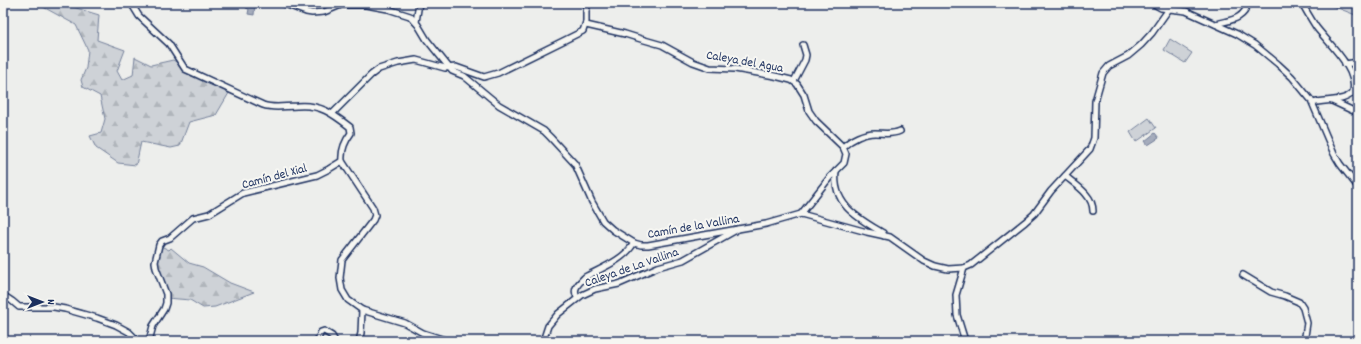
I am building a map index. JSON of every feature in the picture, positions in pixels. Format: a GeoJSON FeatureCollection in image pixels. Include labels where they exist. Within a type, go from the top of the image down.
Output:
{"type":"FeatureCollection","features":[{"type":"Feature","properties":{"kind":"street"},"geometry":{"type":"LineString","coordinates":[[131,3],[139,16],[169,44],[185,69],[268,107],[312,106],[333,113],[350,127],[351,133],[346,140],[341,156],[342,161],[374,208],[375,215],[373,220],[342,260],[340,269],[342,290],[348,300],[362,310],[405,323],[423,332],[448,341]]}},
{"type":"Feature","properties":{"kind":"street"},"geometry":{"type":"LineString","coordinates":[[282,3],[312,13],[324,12],[341,5],[366,5],[410,16],[416,22]]}},
{"type":"Feature","properties":{"kind":"street"},"geometry":{"type":"LineString","coordinates":[[416,22],[419,3]]}},
{"type":"Feature","properties":{"kind":"street"},"geometry":{"type":"LineString","coordinates":[[333,113],[371,75],[379,69],[398,63],[416,60],[439,66],[456,67],[484,77],[491,76],[583,31],[586,25],[586,11],[588,3]]}},
{"type":"Feature","properties":{"kind":"street"},"geometry":{"type":"LineString","coordinates":[[1152,3],[1161,8],[1186,11],[1237,34],[1255,45],[1278,64],[1292,77],[1313,103],[1334,154],[1358,187]]}},
{"type":"Feature","properties":{"kind":"street"},"geometry":{"type":"LineString","coordinates":[[1216,24],[1240,17],[1244,13],[1248,3]]}},
{"type":"Feature","properties":{"kind":"street"},"geometry":{"type":"LineString","coordinates":[[1302,3],[1316,27],[1345,64],[1354,85],[1353,92],[1348,96],[1331,101],[1317,101],[1313,103]]}},
{"type":"Feature","properties":{"kind":"street"},"geometry":{"type":"LineString","coordinates":[[900,131],[892,134],[865,134],[843,146],[846,151],[846,160],[830,176],[801,214],[890,237],[899,242],[910,252],[935,266],[948,269],[964,268],[971,265],[1034,214],[1051,190],[1093,145],[1095,101],[1103,72],[1109,66],[1128,56],[1141,45],[1152,33],[1169,9]]}},
{"type":"Feature","properties":{"kind":"street","name":"Camín de la Vallina"},"geometry":{"type":"LineString","coordinates":[[416,22],[427,40],[449,67],[456,73],[468,79],[499,105],[544,131],[550,137],[575,164],[592,202],[603,220],[613,230],[634,243],[648,245],[772,222],[801,214]]}},
{"type":"Feature","properties":{"kind":"street","name":"Caleya del Agua"},"geometry":{"type":"LineString","coordinates":[[586,25],[625,34],[640,40],[662,45],[693,62],[710,68],[747,71],[794,81],[803,91],[807,107],[813,117],[843,146]]}},
{"type":"Feature","properties":{"kind":"street"},"geometry":{"type":"LineString","coordinates":[[794,81],[805,60],[806,55],[803,45]]}},
{"type":"Feature","properties":{"kind":"street"},"geometry":{"type":"LineString","coordinates":[[1345,64],[1358,62]]}},
{"type":"Feature","properties":{"kind":"street"},"geometry":{"type":"LineString","coordinates":[[1331,101],[1358,113]]}},
{"type":"Feature","properties":{"kind":"street","name":"Camín del Xial"},"geometry":{"type":"LineString","coordinates":[[149,341],[153,326],[166,304],[166,294],[155,262],[159,245],[162,241],[170,238],[193,218],[213,212],[243,193],[317,175],[342,161]]}},
{"type":"Feature","properties":{"kind":"street"},"geometry":{"type":"LineString","coordinates":[[836,171],[836,181],[842,203],[854,214],[883,233],[884,236]]}},
{"type":"Feature","properties":{"kind":"street"},"geometry":{"type":"LineString","coordinates":[[1065,176],[1088,196],[1093,205],[1093,211]]}},
{"type":"Feature","properties":{"kind":"street","name":"Caleya de La Vallina"},"geometry":{"type":"LineString","coordinates":[[543,341],[546,330],[553,319],[577,297],[587,292],[619,284],[658,267],[683,260],[741,227]]}},
{"type":"Feature","properties":{"kind":"street"},"geometry":{"type":"LineString","coordinates":[[577,297],[575,293],[576,290],[585,277],[618,259],[634,243]]}},
{"type":"Feature","properties":{"kind":"street"},"geometry":{"type":"LineString","coordinates":[[964,268],[956,295],[957,315],[965,341]]}},
{"type":"Feature","properties":{"kind":"street"},"geometry":{"type":"LineString","coordinates":[[1243,275],[1271,292],[1299,302],[1303,308],[1307,323],[1305,336],[1307,341]]}},
{"type":"Feature","properties":{"kind":"street"},"geometry":{"type":"LineString","coordinates":[[3,295],[19,307],[54,307],[97,318],[124,329],[138,341]]}},
{"type":"Feature","properties":{"kind":"street"},"geometry":{"type":"LineString","coordinates":[[359,341],[362,310]]}},
{"type":"Feature","properties":{"kind":"street"},"geometry":{"type":"LineString","coordinates":[[317,341],[321,332],[324,331],[332,336],[335,341]]}},
{"type":"Feature","properties":{"kind":"green space"},"geometry":{"type":"Polygon","coordinates":[[[36,3],[60,3],[99,15],[97,40],[125,50],[117,71],[122,80],[133,75],[135,57],[151,65],[173,60],[229,93],[216,115],[189,122],[180,146],[171,148],[141,142],[136,165],[118,163],[96,148],[90,136],[101,133],[105,119],[100,96],[83,87],[81,80],[86,68],[88,50],[76,25],[36,3]]]}},
{"type":"Feature","properties":{"kind":"green space"},"geometry":{"type":"Polygon","coordinates":[[[1325,3],[1358,3],[1358,16],[1325,3]]]}},
{"type":"Feature","properties":{"kind":"green space"},"geometry":{"type":"Polygon","coordinates":[[[1170,39],[1192,53],[1185,63],[1164,50],[1170,39]]]}},
{"type":"Feature","properties":{"kind":"green space"},"geometry":{"type":"Polygon","coordinates":[[[1149,118],[1156,128],[1136,142],[1130,132],[1149,118]]]}},
{"type":"Feature","properties":{"kind":"green space"},"geometry":{"type":"Polygon","coordinates":[[[159,245],[169,250],[171,248],[189,263],[203,267],[230,283],[254,292],[215,307],[203,308],[190,300],[167,298],[156,268],[159,245]]]}},
{"type":"Feature","properties":{"kind":"water"},"geometry":{"type":"Polygon","coordinates":[[[247,3],[255,3],[254,15],[248,14],[249,9],[246,8],[247,3]]]}},
{"type":"Feature","properties":{"kind":"water"},"geometry":{"type":"Polygon","coordinates":[[[1155,133],[1159,138],[1148,145],[1145,141],[1155,133]]]}}]}
